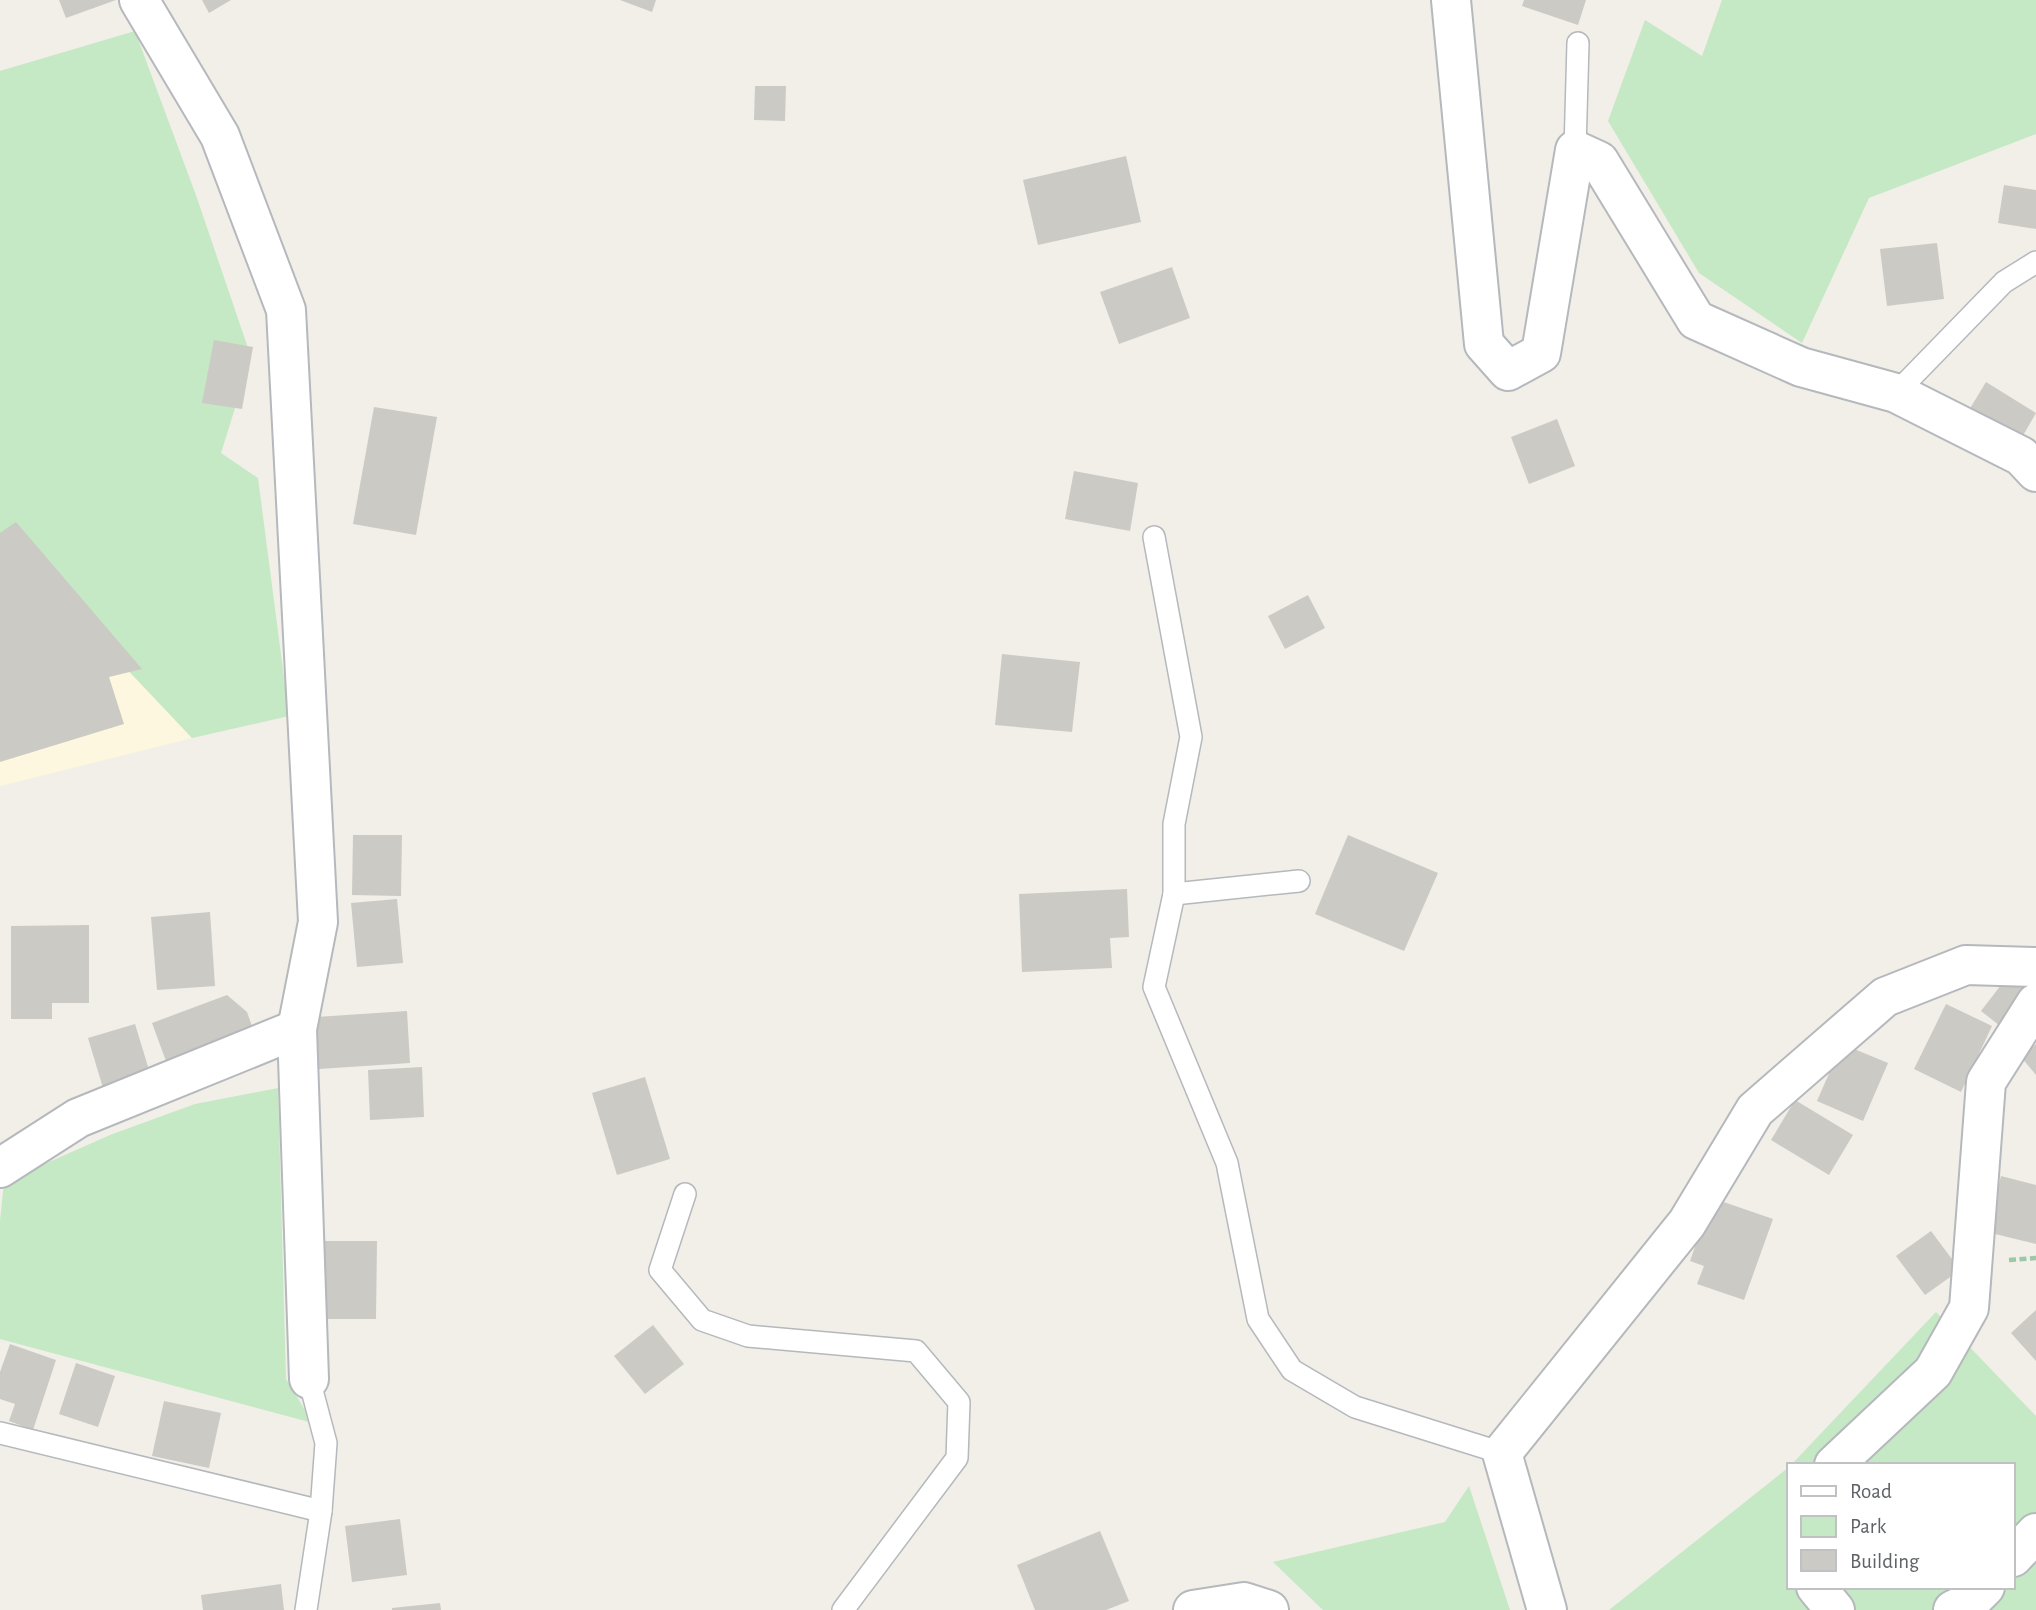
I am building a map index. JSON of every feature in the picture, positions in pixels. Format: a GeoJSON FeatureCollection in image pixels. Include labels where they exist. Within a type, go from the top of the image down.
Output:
{"type":"FeatureCollection","features":[{"type":"Feature","properties":{"kind":"street"},"geometry":{"type":"LineString","coordinates":[[139,0],[220,136],[286,310],[318,922],[297,1029],[309,1379]]}},
{"type":"Feature","properties":{"kind":"street"},"geometry":{"type":"LineString","coordinates":[[1451,0],[1484,344],[1508,371],[1541,353],[1575,150],[1600,161],[1696,320],[1801,367],[1896,393],[2021,456],[2036,471]]}},
{"type":"Feature","properties":{"kind":"street"},"geometry":{"type":"LineString","coordinates":[[1547,1610],[1503,1453],[1687,1223],[1755,1110],[1885,997],[1966,965],[2036,967]]}},
{"type":"Feature","properties":{"kind":"street"},"geometry":{"type":"LineString","coordinates":[[1836,1463],[1933,1373],[1969,1308],[1986,1082],[2036,1003]]}},
{"type":"Feature","properties":{"kind":"street"},"geometry":{"type":"LineString","coordinates":[[0,1168],[78,1118],[297,1029]]}},
{"type":"Feature","properties":{"kind":"street"},"geometry":{"type":"LineString","coordinates":[[2015,1555],[2036,1533]]}},
{"type":"Feature","properties":{"kind":"street"},"geometry":{"type":"LineString","coordinates":[[1818,1589],[1835,1610]]}},
{"type":"Feature","properties":{"kind":"street"},"geometry":{"type":"LineString","coordinates":[[1953,1610],[1970,1602],[1982,1589]]}},
{"type":"Feature","properties":{"kind":"street"},"geometry":{"type":"LineString","coordinates":[[1193,1610],[1244,1602],[1269,1610]]}},
{"type":"Feature","properties":{"kind":"lane"},"geometry":{"type":"LineString","coordinates":[[1575,150],[1578,43]]}},
{"type":"Feature","properties":{"kind":"lane"},"geometry":{"type":"LineString","coordinates":[[1896,393],[2004,282],[2036,262]]}},
{"type":"Feature","properties":{"kind":"lane"},"geometry":{"type":"LineString","coordinates":[[1154,537],[1191,737],[1174,824],[1174,894],[1154,987],[1227,1163],[1258,1319],[1292,1370],[1355,1407],[1503,1453]]}},
{"type":"Feature","properties":{"kind":"lane"},"geometry":{"type":"LineString","coordinates":[[1174,894],[1299,881]]}},
{"type":"Feature","properties":{"kind":"lane"},"geometry":{"type":"LineString","coordinates":[[685,1194],[660,1270],[702,1320],[748,1336],[916,1351],[959,1402],[957,1458],[843,1610]]}},
{"type":"Feature","properties":{"kind":"lane"},"geometry":{"type":"LineString","coordinates":[[306,1610],[321,1511],[326,1443],[309,1379]]}},
{"type":"Feature","properties":{"kind":"lane"},"geometry":{"type":"LineString","coordinates":[[0,1433],[321,1511]]}},
{"type":"Feature","properties":{"kind":"shaded area"},"geometry":{"type":"Polygon","coordinates":[[[0,535],[192,738],[0,786],[0,535]]]}},
{"type":"Feature","properties":{"kind":"green space"},"geometry":{"type":"Polygon","coordinates":[[[1722,0],[2036,0],[2036,134],[1869,198],[1802,343],[1699,273],[1608,121],[1645,20],[1702,56],[1722,0]]]}},
{"type":"Feature","properties":{"kind":"green space"},"geometry":{"type":"Polygon","coordinates":[[[135,31],[197,198],[251,357],[221,453],[258,478],[289,716],[192,738],[0,535],[0,71],[135,31]]]}},
{"type":"Feature","properties":{"kind":"green space"},"geometry":{"type":"Polygon","coordinates":[[[278,1088],[286,1379],[313,1423],[0,1339],[0,1221],[4,1182],[110,1135],[195,1104],[278,1088]]]}},
{"type":"Feature","properties":{"kind":"green space"},"geometry":{"type":"Polygon","coordinates":[[[1936,1312],[2036,1416],[2036,1610],[1609,1610],[1787,1469],[1787,1589],[2015,1589],[2015,1463],[1793,1463],[1936,1312]]]}},
{"type":"Feature","properties":{"kind":"green space"},"geometry":{"type":"Polygon","coordinates":[[[1469,1486],[1510,1610],[1323,1610],[1273,1562],[1445,1522],[1469,1486]]]}},
{"type":"Feature","properties":{"kind":"building"},"geometry":{"type":"Polygon","coordinates":[[[59,0],[116,0],[66,18],[59,0]]]}},
{"type":"Feature","properties":{"kind":"building"},"geometry":{"type":"Polygon","coordinates":[[[202,0],[231,0],[209,13],[202,0]]]}},
{"type":"Feature","properties":{"kind":"building"},"geometry":{"type":"Polygon","coordinates":[[[620,0],[656,0],[652,12],[620,0]]]}},
{"type":"Feature","properties":{"kind":"building"},"geometry":{"type":"Polygon","coordinates":[[[1524,0],[1586,0],[1578,25],[1522,6],[1524,0]]]}},
{"type":"Feature","properties":{"kind":"building"},"geometry":{"type":"Polygon","coordinates":[[[755,86],[786,86],[785,121],[754,120],[755,86]]]}},
{"type":"Feature","properties":{"kind":"building"},"geometry":{"type":"Polygon","coordinates":[[[1126,156],[1141,222],[1038,245],[1023,180],[1126,156]]]}},
{"type":"Feature","properties":{"kind":"building"},"geometry":{"type":"Polygon","coordinates":[[[2004,185],[2036,190],[2036,229],[1998,223],[2004,185]]]}},
{"type":"Feature","properties":{"kind":"building"},"geometry":{"type":"Polygon","coordinates":[[[1937,243],[1944,299],[1887,306],[1880,249],[1937,243]]]}},
{"type":"Feature","properties":{"kind":"building"},"geometry":{"type":"Polygon","coordinates":[[[1172,267],[1190,318],[1119,344],[1100,292],[1172,267]]]}},
{"type":"Feature","properties":{"kind":"building"},"geometry":{"type":"Polygon","coordinates":[[[214,340],[253,347],[242,409],[202,403],[214,340]]]}},
{"type":"Feature","properties":{"kind":"building"},"geometry":{"type":"Polygon","coordinates":[[[1986,382],[2036,413],[2014,451],[1963,420],[1986,382]]]}},
{"type":"Feature","properties":{"kind":"building"},"geometry":{"type":"Polygon","coordinates":[[[374,407],[437,417],[416,535],[353,524],[374,407]]]}},
{"type":"Feature","properties":{"kind":"building"},"geometry":{"type":"Polygon","coordinates":[[[1557,419],[1575,466],[1529,484],[1511,437],[1557,419]]]}},
{"type":"Feature","properties":{"kind":"building"},"geometry":{"type":"Polygon","coordinates":[[[1074,471],[1138,483],[1130,531],[1065,519],[1074,471]]]}},
{"type":"Feature","properties":{"kind":"building"},"geometry":{"type":"Polygon","coordinates":[[[16,522],[142,669],[109,677],[124,724],[0,762],[0,533],[16,522]]]}},
{"type":"Feature","properties":{"kind":"building"},"geometry":{"type":"Polygon","coordinates":[[[1308,595],[1325,628],[1285,649],[1268,616],[1308,595]]]}},
{"type":"Feature","properties":{"kind":"building"},"geometry":{"type":"Polygon","coordinates":[[[1002,654],[1080,662],[1072,732],[995,725],[1002,654]]]}},
{"type":"Feature","properties":{"kind":"building"},"geometry":{"type":"Polygon","coordinates":[[[353,835],[402,835],[401,896],[352,895],[353,835]]]}},
{"type":"Feature","properties":{"kind":"building"},"geometry":{"type":"Polygon","coordinates":[[[1348,835],[1438,873],[1404,951],[1315,914],[1348,835]]]}},
{"type":"Feature","properties":{"kind":"building"},"geometry":{"type":"Polygon","coordinates":[[[1127,889],[1129,937],[1110,938],[1112,968],[1022,972],[1019,894],[1127,889]]]}},
{"type":"Feature","properties":{"kind":"building"},"geometry":{"type":"Polygon","coordinates":[[[397,899],[403,963],[357,967],[351,903],[397,899]]]}},
{"type":"Feature","properties":{"kind":"building"},"geometry":{"type":"Polygon","coordinates":[[[210,912],[215,986],[157,990],[151,917],[210,912]]]}},
{"type":"Feature","properties":{"kind":"building"},"geometry":{"type":"Polygon","coordinates":[[[89,925],[89,1003],[52,1003],[52,1019],[11,1019],[11,926],[89,925]]]}},
{"type":"Feature","properties":{"kind":"building"},"geometry":{"type":"Polygon","coordinates":[[[2011,972],[2034,989],[2004,1029],[1981,1011],[2011,972]]]}},
{"type":"Feature","properties":{"kind":"building"},"geometry":{"type":"Polygon","coordinates":[[[227,995],[247,1012],[257,1040],[170,1072],[152,1023],[227,995]]]}},
{"type":"Feature","properties":{"kind":"building"},"geometry":{"type":"Polygon","coordinates":[[[1946,1004],[1992,1026],[1961,1092],[1914,1069],[1946,1004]]]}},
{"type":"Feature","properties":{"kind":"building"},"geometry":{"type":"Polygon","coordinates":[[[407,1011],[410,1063],[319,1069],[316,1017],[407,1011]]]}},
{"type":"Feature","properties":{"kind":"building"},"geometry":{"type":"Polygon","coordinates":[[[135,1024],[153,1083],[106,1098],[88,1038],[135,1024]]]}},
{"type":"Feature","properties":{"kind":"building"},"geometry":{"type":"Polygon","coordinates":[[[1842,1044],[1888,1063],[1863,1121],[1817,1101],[1842,1044]]]}},
{"type":"Feature","properties":{"kind":"building"},"geometry":{"type":"Polygon","coordinates":[[[2036,1044],[2036,1075],[2021,1057],[2036,1044]]]}},
{"type":"Feature","properties":{"kind":"building"},"geometry":{"type":"Polygon","coordinates":[[[422,1067],[424,1117],[370,1120],[368,1070],[422,1067]]]}},
{"type":"Feature","properties":{"kind":"building"},"geometry":{"type":"Polygon","coordinates":[[[645,1077],[670,1159],[617,1175],[592,1093],[645,1077]]]}},
{"type":"Feature","properties":{"kind":"building"},"geometry":{"type":"Polygon","coordinates":[[[1795,1100],[1853,1135],[1829,1175],[1771,1140],[1795,1100]]]}},
{"type":"Feature","properties":{"kind":"building"},"geometry":{"type":"Polygon","coordinates":[[[2001,1176],[2036,1185],[2036,1244],[1987,1232],[2001,1176]]]}},
{"type":"Feature","properties":{"kind":"building"},"geometry":{"type":"Polygon","coordinates":[[[1712,1198],[1773,1219],[1744,1300],[1697,1284],[1704,1266],[1690,1261],[1712,1198]]]}},
{"type":"Feature","properties":{"kind":"building"},"geometry":{"type":"Polygon","coordinates":[[[1931,1231],[1960,1270],[1925,1295],[1896,1256],[1931,1231]]]}},
{"type":"Feature","properties":{"kind":"building"},"geometry":{"type":"Polygon","coordinates":[[[317,1241],[377,1241],[376,1319],[316,1319],[317,1241]]]}},
{"type":"Feature","properties":{"kind":"building"},"geometry":{"type":"Polygon","coordinates":[[[2036,1310],[2036,1361],[2011,1333],[2036,1310]]]}},
{"type":"Feature","properties":{"kind":"building"},"geometry":{"type":"Polygon","coordinates":[[[653,1325],[684,1364],[645,1394],[614,1356],[653,1325]]]}},
{"type":"Feature","properties":{"kind":"building"},"geometry":{"type":"Polygon","coordinates":[[[10,1344],[56,1360],[33,1430],[9,1421],[15,1404],[0,1399],[0,1372],[10,1344]]]}},
{"type":"Feature","properties":{"kind":"building"},"geometry":{"type":"Polygon","coordinates":[[[76,1363],[115,1376],[98,1427],[59,1414],[76,1363]]]}},
{"type":"Feature","properties":{"kind":"building"},"geometry":{"type":"Polygon","coordinates":[[[164,1401],[221,1413],[209,1468],[152,1456],[164,1401]]]}},
{"type":"Feature","properties":{"kind":"building"},"geometry":{"type":"Polygon","coordinates":[[[400,1519],[407,1575],[352,1582],[345,1526],[400,1519]]]}},
{"type":"Feature","properties":{"kind":"building"},"geometry":{"type":"Polygon","coordinates":[[[1100,1531],[1129,1601],[1106,1610],[1035,1610],[1017,1565],[1100,1531]]]}},
{"type":"Feature","properties":{"kind":"building"},"geometry":{"type":"Polygon","coordinates":[[[281,1584],[284,1610],[203,1610],[201,1595],[281,1584]]]}},
{"type":"Feature","properties":{"kind":"building"},"geometry":{"type":"Polygon","coordinates":[[[440,1603],[441,1610],[392,1610],[392,1608],[440,1603]]]}}]}
